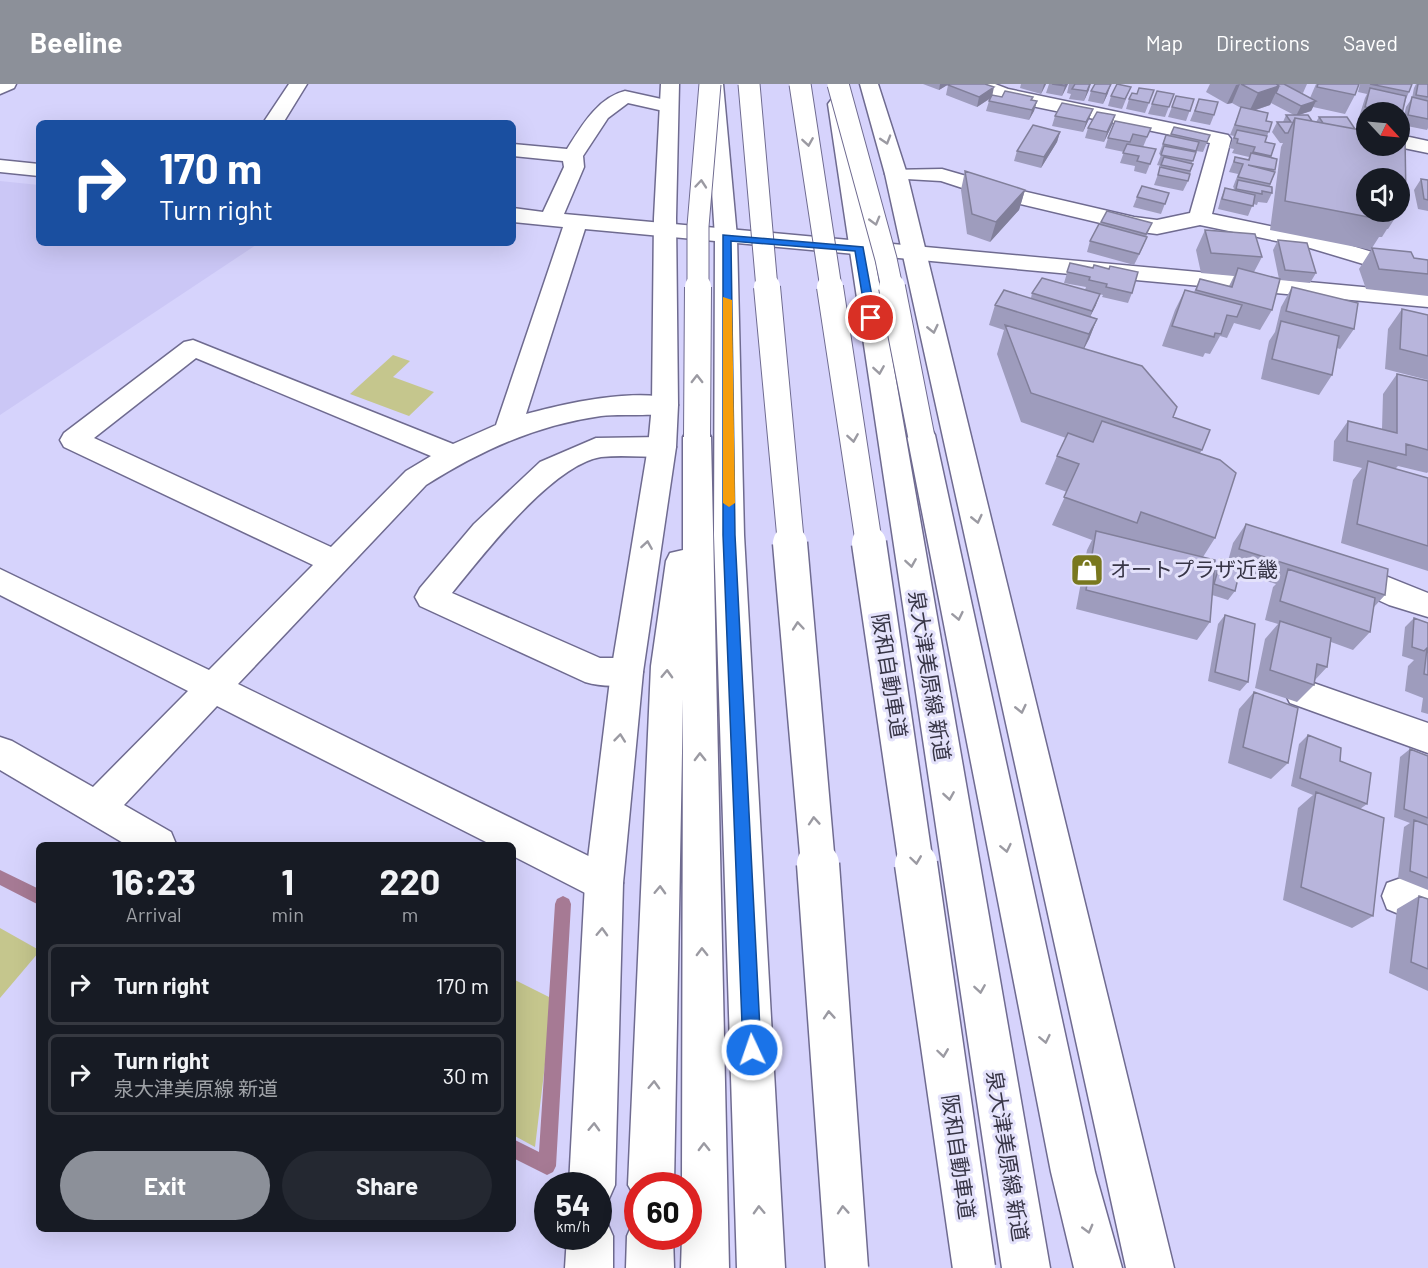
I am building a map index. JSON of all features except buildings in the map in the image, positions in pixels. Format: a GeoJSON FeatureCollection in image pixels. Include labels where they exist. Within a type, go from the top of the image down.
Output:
{"type":"FeatureCollection","features":[{"type":"Feature","properties":{"kind":"main road"},"geometry":{"type":"LineString","coordinates":[[0,88],[7,84]]}},
{"type":"Feature","properties":{"kind":"main road"},"geometry":{"type":"LineString","coordinates":[[282,120],[298,84]]}},
{"type":"Feature","properties":{"kind":"main road"},"geometry":{"type":"LineString","coordinates":[[712,84],[726,237],[729,535],[761,1268]]}},
{"type":"Feature","properties":{"kind":"main road"},"geometry":{"type":"LineString","coordinates":[[705,1268],[697,437],[698,226],[712,84]]}},
{"type":"Feature","properties":{"kind":"main road"},"geometry":{"type":"LineString","coordinates":[[748,84],[810,760],[847,1268]]}},
{"type":"Feature","properties":{"kind":"main road","name":"阪和自動車道"},"geometry":{"type":"LineString","coordinates":[[800,84],[902,764],[974,1268]]}},
{"type":"Feature","properties":{"kind":"main road"},"geometry":{"type":"LineString","coordinates":[[836,84],[886,259],[1073,1172],[1098,1268]]}},
{"type":"Feature","properties":{"kind":"main road","name":"泉大津美原線 新道"},"geometry":{"type":"LineString","coordinates":[[836,84],[860,249],[1026,1268]]}},
{"type":"Feature","properties":{"kind":"main road"},"geometry":{"type":"LineString","coordinates":[[869,84],[896,174],[915,254],[1150,1268]]}},
{"type":"Feature","properties":{"kind":"main road"},"geometry":{"type":"LineString","coordinates":[[978,84],[1003,94],[1221,139],[1200,218]]}},
{"type":"Feature","properties":{"kind":"main road"},"geometry":{"type":"LineString","coordinates":[[551,219],[574,167],[573,156],[588,130],[601,114],[625,97],[669,95],[665,231],[665,405],[662,447],[627,672],[604,883],[593,1172]]}},
{"type":"Feature","properties":{"kind":"main road"},"geometry":{"type":"LineString","coordinates":[[1410,143],[1428,147]]}},
{"type":"Feature","properties":{"kind":"main road"},"geometry":{"type":"LineString","coordinates":[[516,150],[573,156]]}},
{"type":"Feature","properties":{"kind":"main road"},"geometry":{"type":"LineString","coordinates":[[0,166],[36,170]]}},
{"type":"Feature","properties":{"kind":"main road"},"geometry":{"type":"LineString","coordinates":[[896,174],[942,175],[995,191],[1134,224],[1157,227],[1200,218],[1316,242],[1380,260],[1428,278]]}},
{"type":"Feature","properties":{"kind":"main road"},"geometry":{"type":"LineString","coordinates":[[516,215],[726,237],[1428,300]]}},
{"type":"Feature","properties":{"kind":"main road"},"geometry":{"type":"LineString","coordinates":[[508,428],[576,222]]}},
{"type":"Feature","properties":{"kind":"main road"},"geometry":{"type":"LineString","coordinates":[[335,562],[74,440],[193,348],[452,454]]}},
{"type":"Feature","properties":{"kind":"main road"},"geometry":{"type":"LineString","coordinates":[[97,808],[416,478],[452,454],[508,428],[601,407],[665,405]]}},
{"type":"Feature","properties":{"kind":"main road"},"geometry":{"type":"LineString","coordinates":[[651,1172],[667,666],[697,437]]}},
{"type":"Feature","properties":{"kind":"main road"},"geometry":{"type":"LineString","coordinates":[[627,672],[597,672],[431,597],[484,532],[550,469],[596,448],[662,447]]}},
{"type":"Feature","properties":{"kind":"main road"},"geometry":{"type":"LineString","coordinates":[[1316,559],[1400,596],[1428,605]]}},
{"type":"Feature","properties":{"kind":"main road"},"geometry":{"type":"LineString","coordinates":[[0,581],[604,883]]}},
{"type":"Feature","properties":{"kind":"main road"},"geometry":{"type":"LineString","coordinates":[[1302,693],[1428,738]]}},
{"type":"Feature","properties":{"kind":"main road"},"geometry":{"type":"LineString","coordinates":[[0,752],[155,842]]}},
{"type":"Feature","properties":{"kind":"main road"},"geometry":{"type":"LineString","coordinates":[[589,1268],[590,1250]]}},
{"type":"Feature","properties":{"kind":"main road"},"geometry":{"type":"LineString","coordinates":[[650,1250],[650,1268]]}},
{"type":"Feature","properties":{"kind":"shaded area"},"geometry":{"type":"Polygon","coordinates":[[[0,181],[36,185],[36,246],[254,246],[0,415],[0,181]]]}},
{"type":"Feature","properties":{"kind":"green space"},"geometry":{"type":"Polygon","coordinates":[[[393,355],[410,361],[393,377],[434,392],[409,416],[350,394],[393,355]]]}},
{"type":"Feature","properties":{"kind":"green space"},"geometry":{"type":"Polygon","coordinates":[[[0,928],[36,948],[36,956],[0,998],[0,928]]]}},
{"type":"Feature","properties":{"kind":"green space"},"geometry":{"type":"Polygon","coordinates":[[[516,980],[553,999],[535,1147],[516,1137],[516,980]]]}},
{"type":"Feature","properties":{"kind":"waterway"},"geometry":{"type":"LineString","coordinates":[[0,877],[36,895]]}},
{"type":"Feature","properties":{"kind":"waterway"},"geometry":{"type":"LineString","coordinates":[[516,1150],[547,1166],[563,904]]}},
{"type":"Feature","properties":{"kind":"slow traffic"},"geometry":{"type":"LineString","coordinates":[[727,300],[729,503]]}},
{"type":"Feature","properties":{"kind":"place","name":"オートプラザ近畿"},"geometry":{"type":"Point","coordinates":[1087,570]}},
{"type":"Feature","properties":{"kind":"route"},"geometry":{"type":"LineString","coordinates":[[752,1050],[729,535],[726,237],[860,249],[871,318]]}}]}
